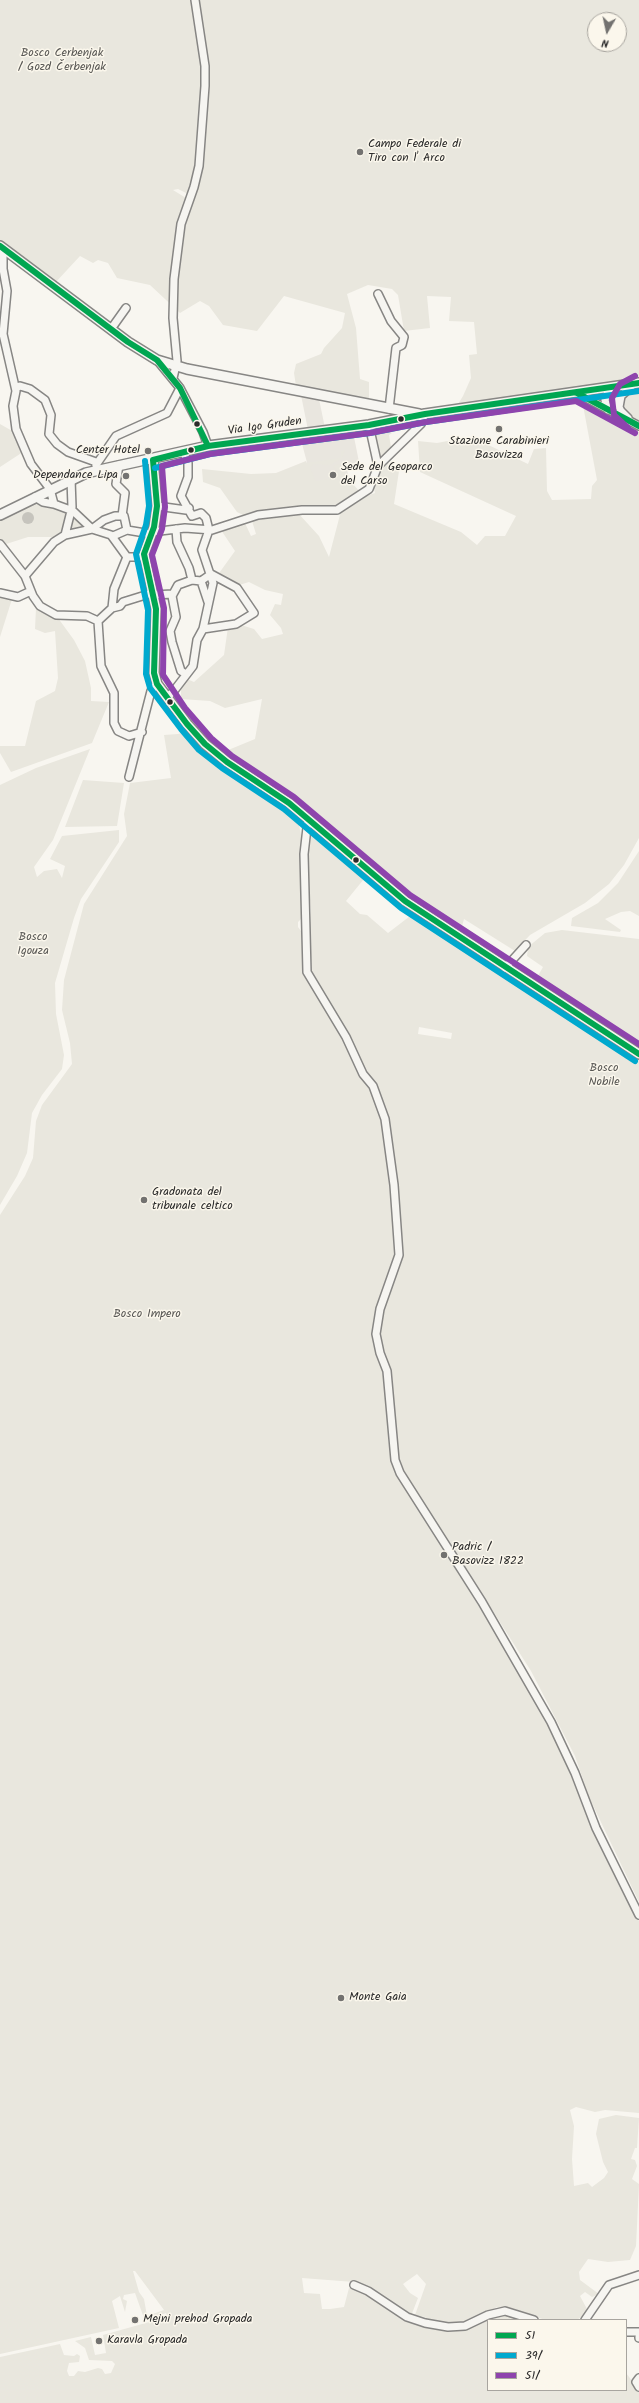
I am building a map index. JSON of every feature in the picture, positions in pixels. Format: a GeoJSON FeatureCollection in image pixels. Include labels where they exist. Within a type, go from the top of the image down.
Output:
{"type":"FeatureCollection","features":[{"type":"Feature","properties":{"kind":"main road"},"geometry":{"type":"LineString","coordinates":[[2,247],[111,329],[157,360],[176,367],[389,409],[425,414]]}},
{"type":"Feature","properties":{"kind":"main road","name":"Via Igo Gruden"},"geometry":{"type":"LineString","coordinates":[[0,515],[96,466],[119,465],[153,460],[208,446],[369,425],[425,414],[636,384]]}},
{"type":"Feature","properties":{"kind":"main road"},"geometry":{"type":"LineString","coordinates":[[153,460],[158,506],[144,556],[156,614],[154,673],[157,684],[205,744],[227,762],[265,785],[308,819],[405,902],[639,1054]]}},
{"type":"Feature","properties":{"kind":"street"},"geometry":{"type":"LineString","coordinates":[[173,378],[176,367],[173,318],[174,279],[179,251],[179,232],[200,166],[206,77],[195,0]]}},
{"type":"Feature","properties":{"kind":"street"},"geometry":{"type":"LineString","coordinates":[[2,247],[3,268],[7,291],[3,334],[16,388],[13,406],[16,429],[31,464],[50,489],[54,504]]}},
{"type":"Feature","properties":{"kind":"street"},"geometry":{"type":"LineString","coordinates":[[378,294],[391,321],[404,337],[402,345],[396,348],[389,409]]}},
{"type":"Feature","properties":{"kind":"street"},"geometry":{"type":"LineString","coordinates":[[111,329],[126,308]]}},
{"type":"Feature","properties":{"kind":"street"},"geometry":{"type":"LineString","coordinates":[[157,360],[180,388],[197,419],[208,446]]}},
{"type":"Feature","properties":{"kind":"street"},"geometry":{"type":"LineString","coordinates":[[619,407],[621,396],[636,384]]}},
{"type":"Feature","properties":{"kind":"street"},"geometry":{"type":"LineString","coordinates":[[16,388],[20,386],[30,389],[45,400],[51,415],[49,434],[57,444],[68,452],[96,466],[116,436],[167,412],[180,388]]}},
{"type":"Feature","properties":{"kind":"street"},"geometry":{"type":"LineString","coordinates":[[608,388],[624,416],[639,426]]}},
{"type":"Feature","properties":{"kind":"street"},"geometry":{"type":"LineString","coordinates":[[608,388],[605,400],[608,410]]}},
{"type":"Feature","properties":{"kind":"street"},"geometry":{"type":"LineString","coordinates":[[577,393],[639,426]]}},
{"type":"Feature","properties":{"kind":"street"},"geometry":{"type":"LineString","coordinates":[[113,536],[127,530],[151,533],[185,528],[209,530],[258,515],[302,510],[337,510],[369,489],[378,466],[421,424],[425,414]]}},
{"type":"Feature","properties":{"kind":"street"},"geometry":{"type":"LineString","coordinates":[[369,425],[378,466]]}},
{"type":"Feature","properties":{"kind":"street"},"geometry":{"type":"LineString","coordinates":[[184,453],[188,462],[188,478],[181,496],[189,508],[192,516]]}},
{"type":"Feature","properties":{"kind":"street"},"geometry":{"type":"LineString","coordinates":[[119,465],[116,484],[125,492],[122,516],[125,518],[127,530]]}},
{"type":"Feature","properties":{"kind":"street"},"geometry":{"type":"LineString","coordinates":[[66,535],[71,510],[71,479]]}},
{"type":"Feature","properties":{"kind":"street"},"geometry":{"type":"LineString","coordinates":[[35,497],[42,502],[54,504],[71,510],[92,528],[113,536],[127,557]]}},
{"type":"Feature","properties":{"kind":"street"},"geometry":{"type":"LineString","coordinates":[[158,506],[186,510],[189,508]]}},
{"type":"Feature","properties":{"kind":"street"},"geometry":{"type":"LineString","coordinates":[[167,697],[173,692],[193,666],[197,640],[203,629],[212,589],[211,574],[202,550],[209,530],[204,514],[201,513],[192,516],[185,528]]}},
{"type":"Feature","properties":{"kind":"street"},"geometry":{"type":"LineString","coordinates":[[25,576],[54,542],[66,535],[92,528],[104,520],[122,516]]}},
{"type":"Feature","properties":{"kind":"street"},"geometry":{"type":"LineString","coordinates":[[176,529],[178,546],[189,568],[192,580]]}},
{"type":"Feature","properties":{"kind":"street"},"geometry":{"type":"LineString","coordinates":[[0,544],[25,576],[37,603],[51,613],[87,616],[98,621]]}},
{"type":"Feature","properties":{"kind":"street"},"geometry":{"type":"LineString","coordinates":[[127,557],[144,556]]}},
{"type":"Feature","properties":{"kind":"street"},"geometry":{"type":"LineString","coordinates":[[112,608],[114,589],[127,557]]}},
{"type":"Feature","properties":{"kind":"street"},"geometry":{"type":"LineString","coordinates":[[186,674],[181,671],[170,631],[176,617],[173,594],[178,585],[192,580],[201,581],[211,574]]}},
{"type":"Feature","properties":{"kind":"street"},"geometry":{"type":"LineString","coordinates":[[203,629],[236,624],[252,616],[254,612],[236,588],[211,574]]}},
{"type":"Feature","properties":{"kind":"street"},"geometry":{"type":"LineString","coordinates":[[201,581],[208,602]]}},
{"type":"Feature","properties":{"kind":"street"},"geometry":{"type":"LineString","coordinates":[[0,593],[18,597],[31,591]]}},
{"type":"Feature","properties":{"kind":"street"},"geometry":{"type":"LineString","coordinates":[[98,621],[112,608],[140,595],[173,594]]}},
{"type":"Feature","properties":{"kind":"street"},"geometry":{"type":"LineString","coordinates":[[98,621],[102,666],[114,693],[114,724],[118,731],[129,736],[135,736],[142,732]]}},
{"type":"Feature","properties":{"kind":"street"},"geometry":{"type":"LineString","coordinates":[[129,778],[142,732],[151,691],[157,684]]}},
{"type":"Feature","properties":{"kind":"street"},"geometry":{"type":"LineString","coordinates":[[308,819],[304,854],[307,972],[346,1037],[363,1074],[373,1086],[385,1119],[394,1184],[399,1255],[380,1309],[376,1334],[380,1352],[387,1371],[395,1460],[400,1473],[482,1602],[551,1722],[575,1773],[596,1828],[639,1915]]}},
{"type":"Feature","properties":{"kind":"street"},"geometry":{"type":"LineString","coordinates":[[505,968],[526,945]]}},
{"type":"Feature","properties":{"kind":"street"},"geometry":{"type":"LineString","coordinates":[[586,2319],[610,2285],[639,2276]]}},
{"type":"Feature","properties":{"kind":"street"},"geometry":{"type":"LineString","coordinates":[[354,2285],[368,2291],[407,2317],[426,2323],[448,2327],[465,2326],[488,2315],[505,2311],[531,2319]]}},
{"type":"Feature","properties":{"kind":"street"},"geometry":{"type":"LineString","coordinates":[[627,2332],[639,2332]]}},
{"type":"Feature","properties":{"kind":"street"},"geometry":{"type":"LineString","coordinates":[[639,2378],[636,2382],[639,2387]]}},
{"type":"Feature","properties":{"kind":"shaded area"},"geometry":{"type":"Polygon","coordinates":[[[301,395],[319,399],[325,428],[308,430],[301,395]]]}},
{"type":"Feature","properties":{"kind":"shaded area"},"geometry":{"type":"Polygon","coordinates":[[[353,432],[359,462],[346,465],[349,478],[355,481],[352,484],[313,485],[301,440],[353,432]]]}},
{"type":"Feature","properties":{"kind":"shaded area"},"geometry":{"type":"Polygon","coordinates":[[[26,512],[30,512],[34,518],[30,524],[26,524],[22,520],[22,516],[26,512]]]}},
{"type":"Feature","properties":{"kind":"green space","name":"Bosco Cerbenjak / Gozd Čerbenjak"},"geometry":{"type":"Polygon","coordinates":[[[0,0],[193,0],[204,77],[200,151],[190,195],[178,189],[173,190],[186,198],[192,199],[201,165],[208,85],[196,0],[639,0],[639,379],[455,409],[471,378],[469,355],[477,354],[474,322],[449,321],[451,297],[427,296],[430,328],[404,331],[398,295],[392,289],[368,285],[347,294],[356,328],[360,379],[369,382],[369,400],[296,386],[294,373],[296,364],[321,354],[324,348],[342,328],[345,313],[284,296],[257,331],[223,325],[209,306],[200,301],[180,313],[150,285],[117,278],[108,263],[98,260],[93,263],[80,256],[55,283],[0,242],[0,0]]]}},
{"type":"Feature","properties":{"kind":"green space"},"geometry":{"type":"Polygon","coordinates":[[[639,387],[639,423],[627,416],[621,407],[625,393],[639,387]]]}},
{"type":"Feature","properties":{"kind":"green space"},"geometry":{"type":"Polygon","coordinates":[[[582,400],[639,432],[639,838],[624,865],[609,884],[585,903],[530,935],[515,951],[464,919],[461,930],[506,959],[509,956],[507,962],[504,963],[415,905],[221,753],[255,739],[262,699],[225,708],[210,701],[181,699],[181,688],[187,679],[194,682],[224,655],[228,627],[241,625],[254,629],[262,639],[283,634],[281,628],[270,615],[275,604],[281,605],[283,594],[265,590],[249,582],[236,586],[217,576],[235,551],[221,530],[244,521],[251,536],[256,534],[252,521],[298,513],[319,536],[329,557],[341,511],[358,499],[375,493],[373,485],[380,468],[387,462],[399,471],[394,504],[461,532],[477,545],[485,536],[505,536],[516,516],[420,472],[418,441],[437,443],[458,439],[463,444],[478,440],[528,464],[534,449],[546,448],[547,491],[552,500],[591,499],[592,486],[597,480],[582,400]]]}},
{"type":"Feature","properties":{"kind":"green space"},"geometry":{"type":"Polygon","coordinates":[[[0,424],[14,432],[23,452],[0,467],[0,424]]]}},
{"type":"Feature","properties":{"kind":"green space"},"geometry":{"type":"Polygon","coordinates":[[[382,426],[392,433],[389,435],[391,447],[394,445],[395,447],[380,461],[373,429],[382,426]]]}},
{"type":"Feature","properties":{"kind":"green space"},"geometry":{"type":"Polygon","coordinates":[[[345,450],[342,458],[330,465],[314,464],[310,467],[315,481],[335,478],[337,471],[333,466],[338,464],[342,466],[345,475],[360,492],[338,505],[245,516],[237,512],[220,488],[203,482],[202,469],[251,474],[276,473],[306,461],[307,463],[341,458],[341,451],[345,450]]]}},
{"type":"Feature","properties":{"kind":"green space"},"geometry":{"type":"Polygon","coordinates":[[[33,502],[68,512],[62,531],[55,537],[28,537],[3,545],[0,541],[0,519],[33,502]]]}},
{"type":"Feature","properties":{"kind":"green space"},"geometry":{"type":"Polygon","coordinates":[[[72,515],[86,526],[87,528],[68,533],[72,515]]]}},
{"type":"Feature","properties":{"kind":"green space"},"geometry":{"type":"Polygon","coordinates":[[[0,595],[12,599],[0,637],[0,595]]]}},
{"type":"Feature","properties":{"kind":"green space"},"geometry":{"type":"Polygon","coordinates":[[[36,608],[58,618],[74,640],[85,661],[91,688],[91,701],[109,702],[92,743],[11,772],[0,753],[0,746],[25,746],[36,701],[55,691],[58,678],[55,631],[45,633],[35,629],[36,608]]]}},
{"type":"Feature","properties":{"kind":"green space","name":"Bosco Impero"},"geometry":{"type":"Polygon","coordinates":[[[189,731],[297,814],[303,846],[305,915],[298,922],[298,927],[304,935],[305,972],[374,1095],[382,1117],[391,1178],[396,1255],[376,1310],[374,1323],[384,1372],[389,1446],[393,1463],[399,1478],[525,1680],[560,1748],[585,1811],[639,1921],[639,2113],[605,2110],[595,2112],[576,2107],[570,2110],[574,2126],[572,2159],[574,2186],[588,2183],[592,2187],[604,2178],[608,2172],[603,2162],[596,2134],[599,2119],[616,2115],[639,2118],[637,2148],[635,2148],[631,2159],[635,2160],[637,2166],[632,2179],[639,2184],[636,2246],[630,2260],[608,2262],[588,2259],[579,2272],[580,2280],[599,2294],[592,2297],[585,2292],[580,2296],[587,2309],[586,2313],[578,2319],[542,2319],[512,2308],[497,2307],[465,2323],[451,2325],[431,2321],[425,2317],[415,2315],[426,2284],[417,2274],[403,2284],[410,2293],[418,2298],[411,2316],[354,2282],[302,2278],[304,2293],[320,2294],[322,2309],[330,2309],[344,2307],[349,2288],[358,2290],[416,2324],[452,2331],[463,2329],[496,2315],[509,2314],[524,2319],[487,2319],[487,2391],[627,2391],[627,2374],[639,2390],[639,2403],[0,2403],[0,2357],[60,2344],[64,2355],[74,2356],[77,2354],[80,2356],[79,2362],[69,2363],[67,2371],[69,2376],[74,2376],[78,2371],[85,2372],[98,2368],[102,2369],[105,2374],[111,2373],[115,2364],[112,2361],[89,2360],[85,2348],[75,2341],[91,2337],[95,2355],[106,2353],[103,2335],[167,2317],[166,2313],[145,2321],[135,2293],[124,2295],[123,2299],[127,2301],[125,2312],[120,2296],[112,2301],[119,2328],[0,2354],[0,1215],[25,1176],[33,1158],[36,1121],[42,1105],[72,1064],[70,1043],[62,1010],[64,980],[84,904],[127,836],[124,814],[130,783],[171,778],[164,735],[178,734],[189,731]],[[133,2271],[139,2292],[144,2299],[147,2316],[164,2310],[135,2271],[133,2271]]]}},
{"type":"Feature","properties":{"kind":"green space","name":"Bosco Igouza"},"geometry":{"type":"Polygon","coordinates":[[[90,749],[53,840],[34,867],[37,877],[44,871],[57,869],[62,878],[65,866],[50,859],[62,836],[119,830],[119,842],[81,899],[74,918],[55,983],[56,1014],[64,1055],[62,1069],[42,1095],[32,1113],[27,1153],[17,1176],[0,1205],[0,785],[36,768],[90,749]]]}},
{"type":"Feature","properties":{"kind":"green space"},"geometry":{"type":"Polygon","coordinates":[[[83,780],[124,783],[117,826],[65,827],[83,780]]]}},
{"type":"Feature","properties":{"kind":"green space","name":"Bosco Nobile"},"geometry":{"type":"Polygon","coordinates":[[[311,825],[368,874],[346,901],[360,914],[367,915],[388,933],[414,913],[540,996],[639,1057],[639,1902],[589,1797],[575,1756],[531,1671],[405,1473],[396,1450],[392,1372],[383,1350],[380,1334],[386,1299],[403,1251],[388,1118],[375,1083],[366,1073],[347,1033],[311,975],[312,969],[309,937],[311,911],[307,867],[311,825]],[[419,1027],[418,1034],[451,1039],[452,1033],[419,1027]]]}},
{"type":"Feature","properties":{"kind":"green space"},"geometry":{"type":"Polygon","coordinates":[[[639,851],[639,916],[630,911],[621,912],[605,919],[621,930],[620,932],[571,926],[572,918],[598,903],[618,883],[639,851]]]}},
{"type":"Feature","properties":{"kind":"green space"},"geometry":{"type":"Polygon","coordinates":[[[562,930],[639,939],[639,1050],[534,983],[543,967],[527,956],[528,947],[545,933],[562,930]]]}},
{"type":"Feature","properties":{"kind":"transit line","name":"51"},"geometry":{"type":"LineString","coordinates":[[0,246],[128,342],[157,360],[180,388],[208,446]]}},
{"type":"Feature","properties":{"kind":"transit line","name":"51/"},"geometry":{"type":"LineString","coordinates":[[628,428],[614,415],[612,398],[620,384],[635,376]]}},
{"type":"Feature","properties":{"kind":"transit line","name":"51"},"geometry":{"type":"LineString","coordinates":[[153,460],[208,446],[369,425],[425,414],[639,383]]}},
{"type":"Feature","properties":{"kind":"transit line","name":"39/"},"geometry":{"type":"LineString","coordinates":[[155,468],[210,454],[370,433],[426,422],[639,391]]}},
{"type":"Feature","properties":{"kind":"transit line","name":"51"},"geometry":{"type":"LineString","coordinates":[[577,393],[639,426]]}},
{"type":"Feature","properties":{"kind":"transit line","name":"51/"},"geometry":{"type":"LineString","coordinates":[[635,433],[576,401],[426,422],[370,433],[210,454],[162,466],[165,507],[162,529],[152,555],[164,608],[163,675],[185,708],[211,738],[232,756],[294,797],[410,895],[639,1044]]}},
{"type":"Feature","properties":{"kind":"transit line","name":"51"},"geometry":{"type":"LineString","coordinates":[[153,460],[157,506],[154,527],[144,554],[156,609],[154,673],[157,684],[187,724],[205,744],[227,762],[289,803],[405,901],[639,1054]]}},
{"type":"Feature","properties":{"kind":"transit line","name":"39/"},"geometry":{"type":"LineString","coordinates":[[145,461],[149,506],[146,525],[136,554],[148,610],[146,674],[150,688],[181,729],[199,750],[222,768],[284,809],[401,908],[635,1061]]}},
{"type":"Feature","properties":{"kind":"place","name":"Campo Federale di Tiro con l' Arco"},"geometry":{"type":"Point","coordinates":[360,152]}},
{"type":"Feature","properties":{"kind":"place","name":"Stazione Carabinieri Basovizza"},"geometry":{"type":"Point","coordinates":[499,429]}},
{"type":"Feature","properties":{"kind":"place","name":"Center Hotel"},"geometry":{"type":"Point","coordinates":[148,451]}},
{"type":"Feature","properties":{"kind":"place","name":"Sede del Geoparco del Carso"},"geometry":{"type":"Point","coordinates":[333,475]}},
{"type":"Feature","properties":{"kind":"place","name":"Dependance Lipa"},"geometry":{"type":"Point","coordinates":[126,476]}},
{"type":"Feature","properties":{"kind":"place","name":"Gradonata del tribunale celtico"},"geometry":{"type":"Point","coordinates":[144,1200]}},
{"type":"Feature","properties":{"kind":"place","name":"Padric / Basovizz 1822"},"geometry":{"type":"Point","coordinates":[444,1555]}},
{"type":"Feature","properties":{"kind":"place","name":"Monte Gaia"},"geometry":{"type":"Point","coordinates":[341,1998]}},
{"type":"Feature","properties":{"kind":"place","name":"Mejni prehod Gropada"},"geometry":{"type":"Point","coordinates":[135,2320]}},
{"type":"Feature","properties":{"kind":"place","name":"Karavla Gropada"},"geometry":{"type":"Point","coordinates":[99,2341]}}]}
